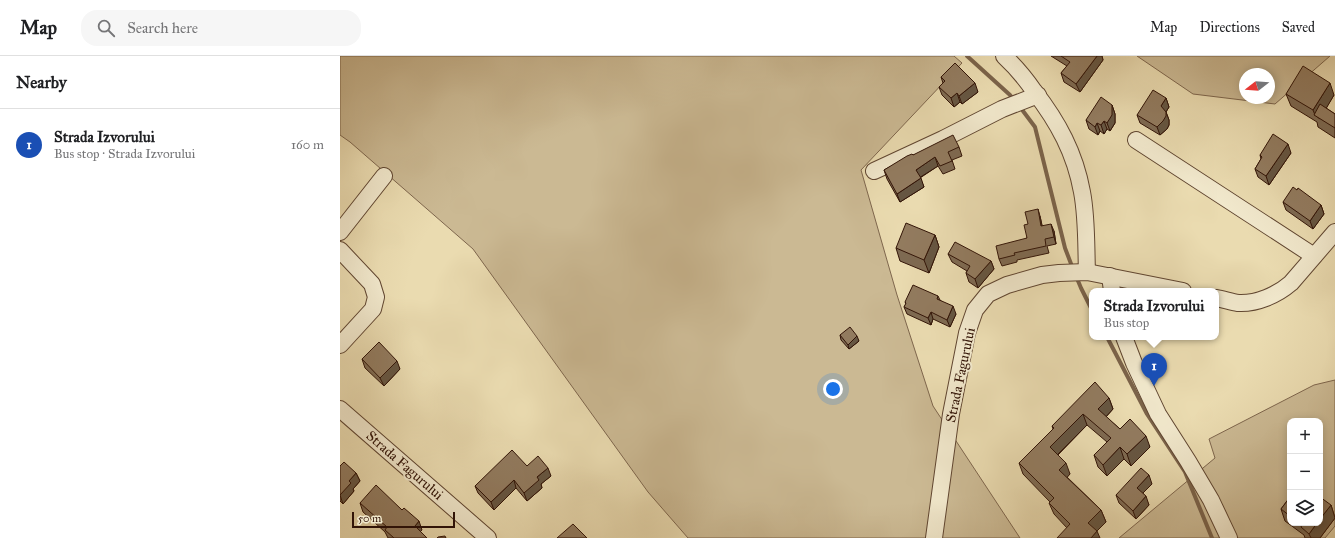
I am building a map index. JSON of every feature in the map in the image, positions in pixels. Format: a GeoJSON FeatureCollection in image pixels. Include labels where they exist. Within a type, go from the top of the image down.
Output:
{"type":"FeatureCollection","features":[{"type":"Feature","properties":{"kind":"street"},"geometry":{"type":"LineString","coordinates":[[1004,56],[1016,66],[1024,101]]}},
{"type":"Feature","properties":{"kind":"street"},"geometry":{"type":"LineString","coordinates":[[874,171],[1024,101]]}},
{"type":"Feature","properties":{"kind":"street"},"geometry":{"type":"LineString","coordinates":[[1024,101],[1051,114],[1063,133],[1074,163],[1082,193],[1086,228],[1079,272]]}},
{"type":"Feature","properties":{"kind":"street"},"geometry":{"type":"LineString","coordinates":[[1136,140],[1314,256]]}},
{"type":"Feature","properties":{"kind":"street"},"geometry":{"type":"LineString","coordinates":[[340,232],[384,176]]}},
{"type":"Feature","properties":{"kind":"street"},"geometry":{"type":"LineString","coordinates":[[1219,299],[1237,303],[1248,302],[1262,300],[1283,290],[1335,232]]}},
{"type":"Feature","properties":{"kind":"street"},"geometry":{"type":"LineString","coordinates":[[340,250],[372,284],[376,297],[374,309],[340,345]]}},
{"type":"Feature","properties":{"kind":"street","name":"Strada Fagurului"},"geometry":{"type":"LineString","coordinates":[[934,538],[955,391],[967,333],[975,310],[988,294],[1007,285],[1042,276],[1079,272],[1111,283],[1156,288]]}},
{"type":"Feature","properties":{"kind":"street"},"geometry":{"type":"LineString","coordinates":[[1125,340],[1134,363],[1158,414],[1207,494],[1229,538]]}},
{"type":"Feature","properties":{"kind":"street","name":"Strada Fagurului"},"geometry":{"type":"LineString","coordinates":[[340,409],[488,538]]}},
{"type":"Feature","properties":{"kind":"shaded area"},"geometry":{"type":"Polygon","coordinates":[[[340,56],[954,56],[962,63],[861,170],[897,295],[933,406],[1020,538],[688,538],[648,492],[473,249],[340,135],[340,56]]]}},
{"type":"Feature","properties":{"kind":"shaded area"},"geometry":{"type":"Polygon","coordinates":[[[1137,56],[1330,56],[1275,104],[1275,68],[1239,68],[1239,100],[1193,94],[1137,56]]]}},
{"type":"Feature","properties":{"kind":"shaded area"},"geometry":{"type":"Polygon","coordinates":[[[1335,380],[1335,526],[1325,538],[1119,538],[1215,458],[1209,439],[1314,385],[1335,380]]]}},
{"type":"Feature","properties":{"kind":"building"},"geometry":{"type":"Polygon","coordinates":[[[1061,56],[1097,56],[1076,84],[1061,73],[1070,62],[1061,56]]]}},
{"type":"Feature","properties":{"kind":"building"},"geometry":{"type":"Polygon","coordinates":[[[955,63],[975,83],[959,96],[957,93],[951,98],[939,87],[945,81],[941,77],[955,63]]]}},
{"type":"Feature","properties":{"kind":"building"},"geometry":{"type":"Polygon","coordinates":[[[1303,66],[1330,83],[1313,110],[1286,94],[1303,66]]]}},
{"type":"Feature","properties":{"kind":"building"},"geometry":{"type":"Polygon","coordinates":[[[1153,90],[1166,98],[1161,106],[1166,112],[1166,116],[1157,127],[1137,115],[1153,90]]]}},
{"type":"Feature","properties":{"kind":"building"},"geometry":{"type":"Polygon","coordinates":[[[1101,97],[1112,105],[1112,115],[1107,123],[1104,121],[1101,125],[1097,123],[1095,127],[1086,120],[1101,97]]]}},
{"type":"Feature","properties":{"kind":"building"},"geometry":{"type":"Polygon","coordinates":[[[1320,104],[1335,114],[1335,128],[1314,115],[1320,104]]]}},
{"type":"Feature","properties":{"kind":"building"},"geometry":{"type":"Polygon","coordinates":[[[1273,134],[1288,144],[1266,176],[1255,169],[1262,157],[1260,155],[1273,134]]]}},
{"type":"Feature","properties":{"kind":"building"},"geometry":{"type":"Polygon","coordinates":[[[953,135],[959,147],[948,152],[952,161],[940,166],[935,157],[916,170],[921,178],[897,194],[884,170],[907,156],[913,155],[953,135]]]}},
{"type":"Feature","properties":{"kind":"building"},"geometry":{"type":"Polygon","coordinates":[[[1293,187],[1297,190],[1298,188],[1321,205],[1310,221],[1283,202],[1293,187]]]}},
{"type":"Feature","properties":{"kind":"building"},"geometry":{"type":"Polygon","coordinates":[[[1038,209],[1041,226],[1051,224],[1054,237],[1045,239],[1046,246],[1014,253],[1015,255],[999,259],[996,246],[1027,238],[1024,225],[1028,224],[1025,212],[1038,209]]]}},
{"type":"Feature","properties":{"kind":"building"},"geometry":{"type":"Polygon","coordinates":[[[906,223],[935,235],[924,260],[896,248],[906,223]]]}},
{"type":"Feature","properties":{"kind":"building"},"geometry":{"type":"Polygon","coordinates":[[[955,242],[991,261],[975,279],[966,273],[970,266],[948,254],[955,242]]]}},
{"type":"Feature","properties":{"kind":"building"},"geometry":{"type":"Polygon","coordinates":[[[913,285],[938,296],[937,299],[953,306],[947,320],[931,312],[928,318],[904,307],[913,285]]]}},
{"type":"Feature","properties":{"kind":"building"},"geometry":{"type":"Polygon","coordinates":[[[850,327],[857,336],[848,345],[840,335],[850,327]]]}},
{"type":"Feature","properties":{"kind":"building"},"geometry":{"type":"Polygon","coordinates":[[[379,342],[397,361],[380,378],[362,359],[379,342]]]}},
{"type":"Feature","properties":{"kind":"building"},"geometry":{"type":"Polygon","coordinates":[[[1095,382],[1109,398],[1098,409],[1120,429],[1130,419],[1146,436],[1127,454],[1120,447],[1103,465],[1094,455],[1111,438],[1083,414],[1050,447],[1066,463],[1059,470],[1101,510],[1088,523],[1097,531],[1091,538],[1057,538],[1070,524],[1049,503],[1054,498],[1019,463],[1054,428],[1052,426],[1095,382]]]}},
{"type":"Feature","properties":{"kind":"building"},"geometry":{"type":"Polygon","coordinates":[[[512,450],[527,466],[538,456],[548,468],[537,477],[539,480],[524,493],[514,480],[491,502],[475,486],[512,450]]]}},
{"type":"Feature","properties":{"kind":"building"},"geometry":{"type":"Polygon","coordinates":[[[344,462],[356,473],[349,481],[351,483],[340,495],[340,466],[344,462]]]}},
{"type":"Feature","properties":{"kind":"building"},"geometry":{"type":"Polygon","coordinates":[[[1141,468],[1149,475],[1137,488],[1146,496],[1133,511],[1116,495],[1141,468]]]}},
{"type":"Feature","properties":{"kind":"building"},"geometry":{"type":"Polygon","coordinates":[[[376,485],[402,510],[404,508],[419,521],[415,526],[427,538],[394,538],[385,530],[387,527],[360,503],[376,485]]]}},
{"type":"Feature","properties":{"kind":"building"},"geometry":{"type":"Polygon","coordinates":[[[1323,499],[1331,505],[1323,515],[1323,499]]]}},
{"type":"Feature","properties":{"kind":"building"},"geometry":{"type":"Polygon","coordinates":[[[1287,501],[1287,514],[1281,509],[1287,501]]]}},
{"type":"Feature","properties":{"kind":"building"},"geometry":{"type":"Polygon","coordinates":[[[573,524],[587,538],[557,538],[573,524]]]}},
{"type":"Feature","properties":{"kind":"building"},"geometry":{"type":"Polygon","coordinates":[[[1302,526],[1315,526],[1309,534],[1302,526]]]}},
{"type":"Feature","properties":{"kind":"building"},"geometry":{"type":"Polygon","coordinates":[[[445,536],[446,538],[437,538],[438,537],[445,536]]]}},
{"type":"Feature","properties":{"kind":"waterway"},"geometry":{"type":"LineString","coordinates":[[967,56],[1014,100]]}},
{"type":"Feature","properties":{"kind":"waterway"},"geometry":{"type":"LineString","coordinates":[[1020,107],[1035,127],[1065,248],[1073,269]]}},
{"type":"Feature","properties":{"kind":"waterway"},"geometry":{"type":"LineString","coordinates":[[1076,276],[1089,304]]}},
{"type":"Feature","properties":{"kind":"waterway"},"geometry":{"type":"LineString","coordinates":[[1109,340],[1147,414],[1185,472],[1212,538]]}},
{"type":"Feature","properties":{"kind":"place","name":"Strada Izvorului"},"geometry":{"type":"Point","coordinates":[1154,386]}}]}
